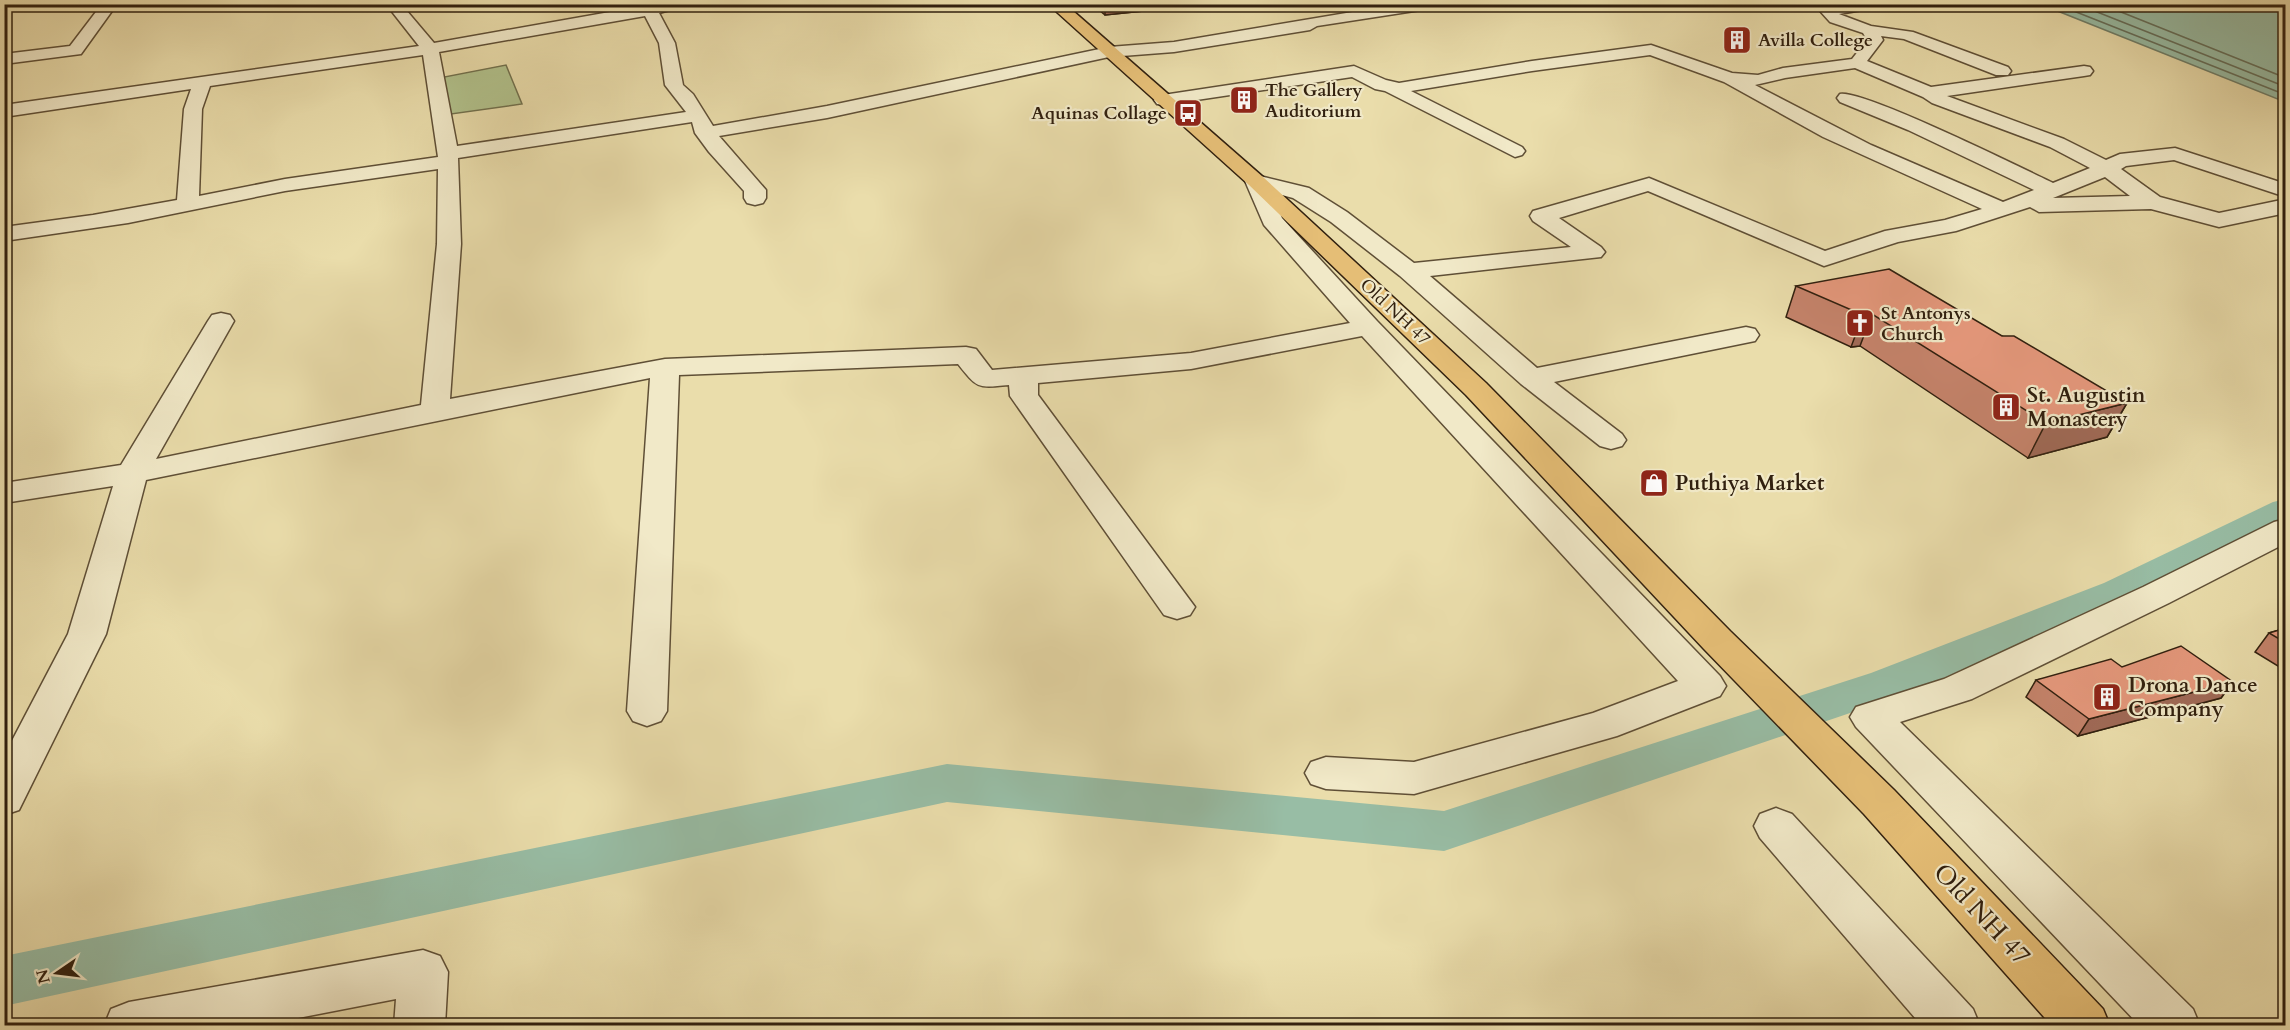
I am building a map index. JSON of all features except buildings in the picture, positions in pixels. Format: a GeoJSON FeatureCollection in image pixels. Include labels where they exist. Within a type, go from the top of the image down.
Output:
{"type":"FeatureCollection","features":[{"type":"Feature","properties":{"kind":"main road","name":"Old NH 47"},"geometry":{"type":"LineString","coordinates":[[1055,4],[1256,181],[1476,388],[1717,640],[1879,802],[2085,1026]]}},
{"type":"Feature","properties":{"kind":"street"},"geometry":{"type":"LineString","coordinates":[[4,59],[75,50],[111,4]]}},
{"type":"Feature","properties":{"kind":"street"},"geometry":{"type":"LineString","coordinates":[[393,4],[430,49],[448,157],[449,244],[435,411]]}},
{"type":"Feature","properties":{"kind":"street"},"geometry":{"type":"LineString","coordinates":[[4,111],[430,49],[572,16],[650,10],[676,4]]}},
{"type":"Feature","properties":{"kind":"street"},"geometry":{"type":"LineString","coordinates":[[4,234],[81,224],[294,184],[418,168],[448,157],[700,124],[827,112],[1109,52],[1174,47],[1242,38],[1310,25],[1312,22],[1434,4]]}},
{"type":"Feature","properties":{"kind":"street"},"geometry":{"type":"LineString","coordinates":[[1874,4],[1828,11],[1835,19],[1869,30],[1907,35],[2002,71]]}},
{"type":"Feature","properties":{"kind":"street"},"geometry":{"type":"LineString","coordinates":[[650,10],[667,43],[674,85],[687,98],[716,148],[755,190],[755,198]]}},
{"type":"Feature","properties":{"kind":"street"},"geometry":{"type":"LineString","coordinates":[[1857,63],[1875,40],[1869,30]]}},
{"type":"Feature","properties":{"kind":"street"},"geometry":{"type":"LineString","coordinates":[[1393,89],[1532,66],[1651,50],[1731,78],[1769,102],[1821,127],[2009,208],[2152,202],[2219,220],[2286,206]]}},
{"type":"Feature","properties":{"kind":"street"},"geometry":{"type":"LineString","coordinates":[[1731,78],[1759,80],[1783,73],[1857,63],[1929,93],[1938,99],[2057,143],[2107,169],[2152,202]]}},
{"type":"Feature","properties":{"kind":"street"},"geometry":{"type":"LineString","coordinates":[[1163,100],[1354,71],[1515,151]]}},
{"type":"Feature","properties":{"kind":"street"},"geometry":{"type":"LineString","coordinates":[[1929,93],[2084,71]]}},
{"type":"Feature","properties":{"kind":"street"},"geometry":{"type":"LineString","coordinates":[[188,205],[193,109],[203,82]]}},
{"type":"Feature","properties":{"kind":"street"},"geometry":{"type":"LineString","coordinates":[[1846,98],[1915,126],[2053,191]]}},
{"type":"Feature","properties":{"kind":"street"},"geometry":{"type":"LineString","coordinates":[[1409,271],[1593,252],[1541,216],[1649,184],[1824,259],[1893,236],[1948,226],[2009,208],[2107,169],[2120,160],[2175,154],[2286,191]]}},
{"type":"Feature","properties":{"kind":"street"},"geometry":{"type":"LineString","coordinates":[[1256,181],[1301,193],[1339,217],[1409,271],[1531,378],[1611,440]]}},
{"type":"Feature","properties":{"kind":"street"},"geometry":{"type":"LineString","coordinates":[[1256,181],[1272,220],[1368,327],[1641,620],[1706,686],[1603,725],[1414,778],[1326,773]]}},
{"type":"Feature","properties":{"kind":"street"},"geometry":{"type":"LineString","coordinates":[[4,798],[87,634],[132,473],[221,321]]}},
{"type":"Feature","properties":{"kind":"street"},"geometry":{"type":"LineString","coordinates":[[4,494],[132,473],[435,411],[665,368],[966,355],[986,380],[1191,361],[1368,327]]}},
{"type":"Feature","properties":{"kind":"street"},"geometry":{"type":"LineString","coordinates":[[1531,378],[1746,335]]}},
{"type":"Feature","properties":{"kind":"street"},"geometry":{"type":"LineString","coordinates":[[647,711],[665,368]]}},
{"type":"Feature","properties":{"kind":"street"},"geometry":{"type":"LineString","coordinates":[[1023,376],[1024,396],[1177,607]]}},
{"type":"Feature","properties":{"kind":"street"},"geometry":{"type":"LineString","coordinates":[[2175,1026],[1870,717],[1958,689],[2156,595],[2286,529]]}},
{"type":"Feature","properties":{"kind":"street"},"geometry":{"type":"LineString","coordinates":[[1776,826],[1954,1026]]}},
{"type":"Feature","properties":{"kind":"street"},"geometry":{"type":"LineString","coordinates":[[129,1026],[423,972],[419,1026]]}},
{"type":"Feature","properties":{"kind":"shaded area"},"geometry":{"type":"Polygon","coordinates":[[[506,65],[522,104],[444,115],[439,78],[506,65]]]}},
{"type":"Feature","properties":{"kind":"water"},"geometry":{"type":"Polygon","coordinates":[[[2046,5],[2285,5],[2285,102],[2050,8],[2046,5]]]}},
{"type":"Feature","properties":{"kind":"waterway"},"geometry":{"type":"LineString","coordinates":[[4,981],[947,783],[1444,831],[1887,684],[2118,592],[2286,510]]}},
{"type":"Feature","properties":{"kind":"place","name":"Avilla College"},"geometry":{"type":"Point","coordinates":[1737,40]}},
{"type":"Feature","properties":{"kind":"place","name":"The Gallery Auditorium"},"geometry":{"type":"Point","coordinates":[1244,100]}},
{"type":"Feature","properties":{"kind":"place","name":"Aquinas Collage"},"geometry":{"type":"Point","coordinates":[1188,113]}},
{"type":"Feature","properties":{"kind":"place","name":"St Antonys Church"},"geometry":{"type":"Point","coordinates":[1860,323]}},
{"type":"Feature","properties":{"kind":"place","name":"St. Augustin Monastery"},"geometry":{"type":"Point","coordinates":[2006,407]}},
{"type":"Feature","properties":{"kind":"place","name":"Puthiya Market"},"geometry":{"type":"Point","coordinates":[1654,483]}},
{"type":"Feature","properties":{"kind":"place","name":"Drona Dance Company"},"geometry":{"type":"Point","coordinates":[2107,697]}}]}
